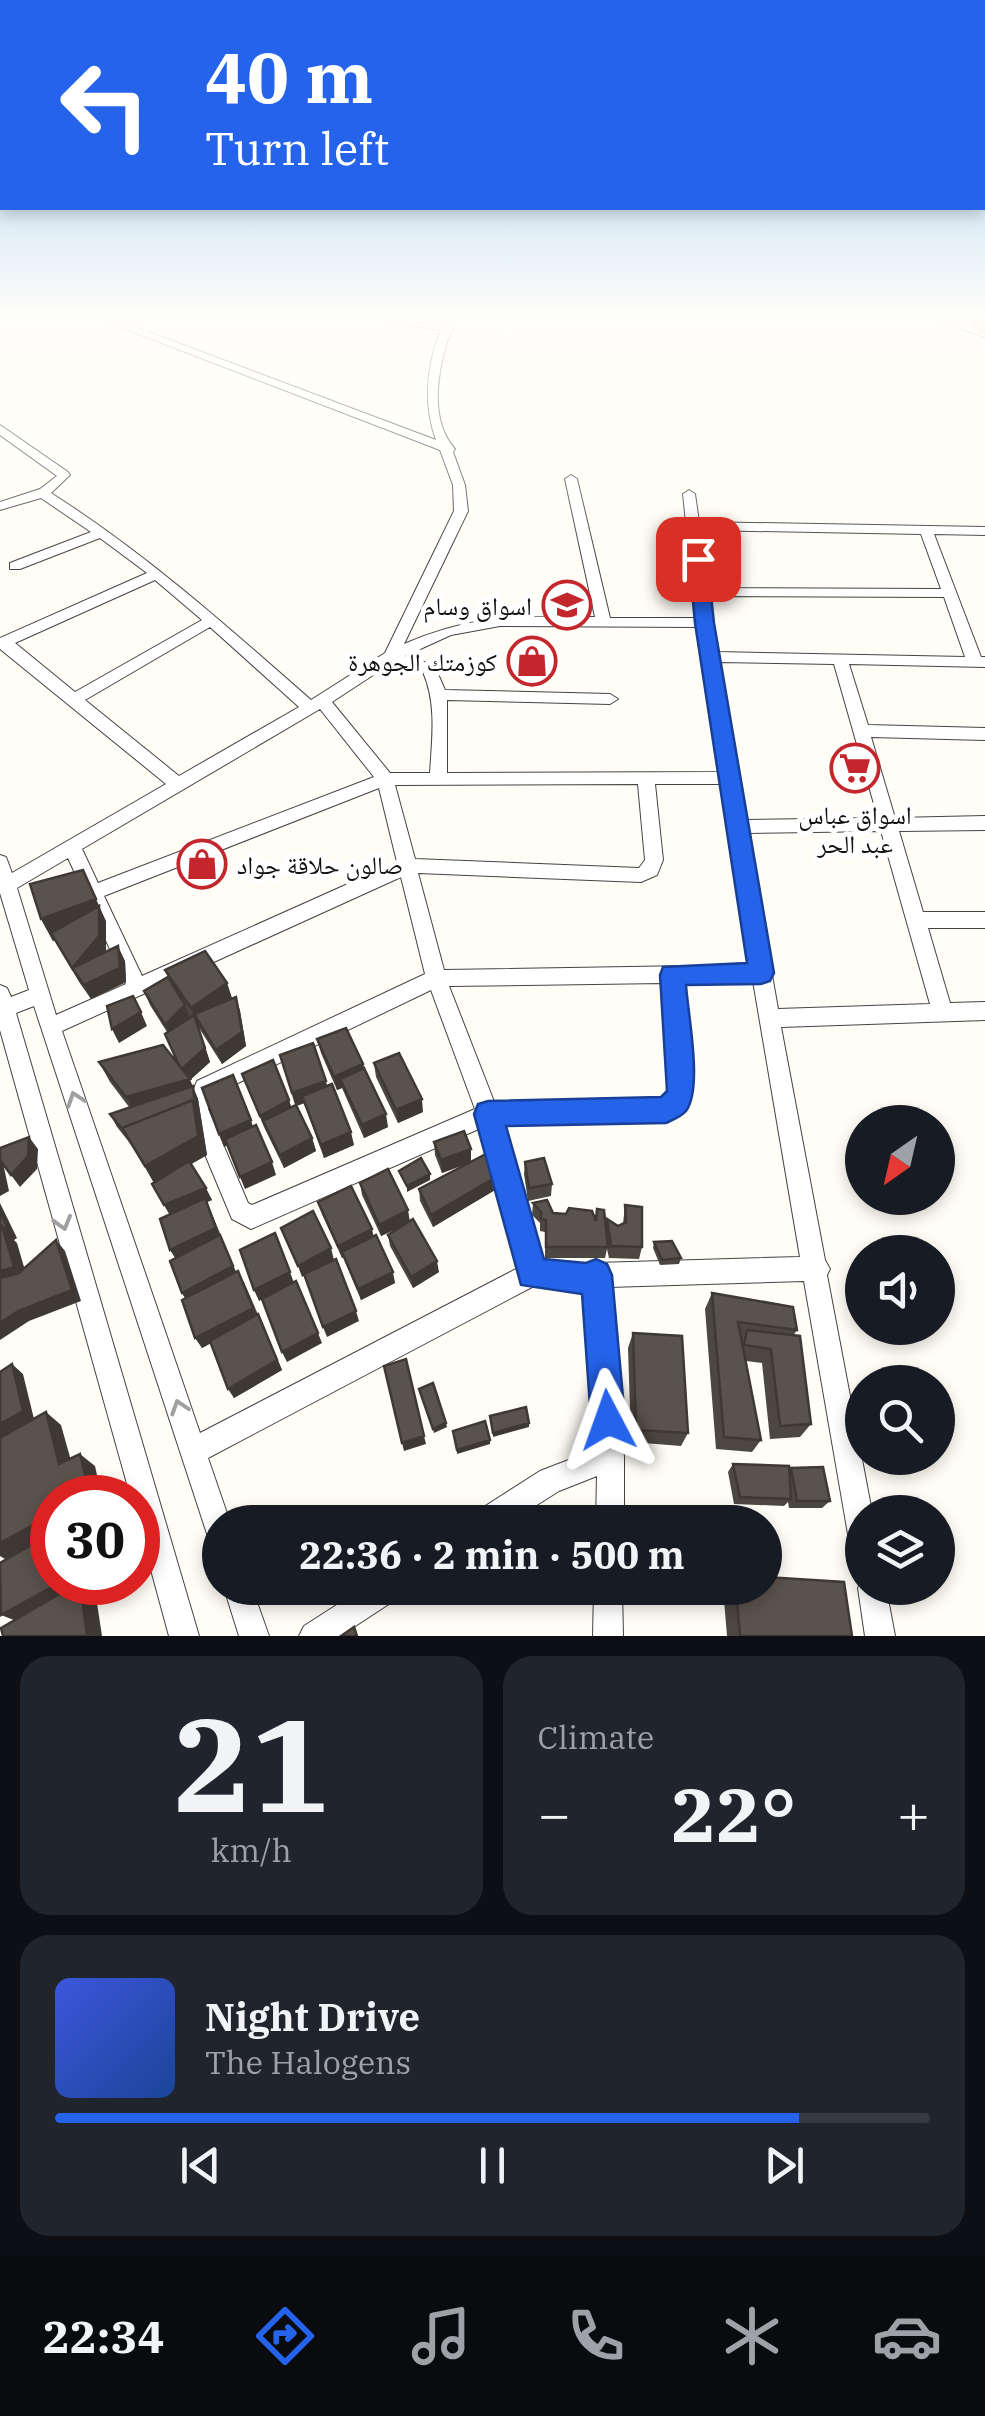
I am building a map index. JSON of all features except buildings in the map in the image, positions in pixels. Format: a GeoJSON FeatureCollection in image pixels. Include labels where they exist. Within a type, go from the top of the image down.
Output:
{"type":"FeatureCollection","features":[{"type":"Feature","properties":{"kind":"street"},"geometry":{"type":"LineString","coordinates":[[316,398],[449,449]]}},
{"type":"Feature","properties":{"kind":"street"},"geometry":{"type":"LineString","coordinates":[[391,656],[461,510],[462,492],[434,414],[435,398]]}},
{"type":"Feature","properties":{"kind":"street"},"geometry":{"type":"LineString","coordinates":[[0,429],[63,472],[59,482],[42,493],[0,506]]}},
{"type":"Feature","properties":{"kind":"street"},"geometry":{"type":"LineString","coordinates":[[571,479],[604,621]]}},
{"type":"Feature","properties":{"kind":"street"},"geometry":{"type":"LineString","coordinates":[[0,492],[17,501]]}},
{"type":"Feature","properties":{"kind":"street"},"geometry":{"type":"LineString","coordinates":[[42,493],[104,532],[316,704],[385,779],[436,978],[488,1114],[532,1274]]}},
{"type":"Feature","properties":{"kind":"street"},"geometry":{"type":"LineString","coordinates":[[689,494],[704,623],[761,973],[818,1269],[856,1495]]}},
{"type":"Feature","properties":{"kind":"street"},"geometry":{"type":"LineString","coordinates":[[694,526],[985,531]]}},
{"type":"Feature","properties":{"kind":"street"},"geometry":{"type":"LineString","coordinates":[[710,658],[980,662],[947,593],[926,530]]}},
{"type":"Feature","properties":{"kind":"street"},"geometry":{"type":"LineString","coordinates":[[15,566],[104,532]]}},
{"type":"Feature","properties":{"kind":"street"},"geometry":{"type":"LineString","coordinates":[[157,574],[2,643],[177,784]]}},
{"type":"Feature","properties":{"kind":"street"},"geometry":{"type":"LineString","coordinates":[[701,592],[947,593]]}},
{"type":"Feature","properties":{"kind":"street"},"geometry":{"type":"LineString","coordinates":[[74,700],[212,620]]}},
{"type":"Feature","properties":{"kind":"street"},"geometry":{"type":"LineString","coordinates":[[211,1505],[50,1026],[4,873],[70,845],[316,704],[391,656],[446,631],[482,622],[704,623]]}},
{"type":"Feature","properties":{"kind":"street"},"geometry":{"type":"LineString","coordinates":[[391,656],[429,668],[440,695],[438,779]]}},
{"type":"Feature","properties":{"kind":"street"},"geometry":{"type":"LineString","coordinates":[[840,658],[919,920],[943,1014]]}},
{"type":"Feature","properties":{"kind":"street"},"geometry":{"type":"LineString","coordinates":[[440,695],[610,699]]}},
{"type":"Feature","properties":{"kind":"street"},"geometry":{"type":"LineString","coordinates":[[864,731],[985,734]]}},
{"type":"Feature","properties":{"kind":"street"},"geometry":{"type":"LineString","coordinates":[[50,1026],[407,866],[641,874],[651,870],[654,860],[646,778]]}},
{"type":"Feature","properties":{"kind":"street"},"geometry":{"type":"LineString","coordinates":[[93,892],[385,779],[729,778]]}},
{"type":"Feature","properties":{"kind":"street"},"geometry":{"type":"LineString","coordinates":[[740,828],[985,823]]}},
{"type":"Feature","properties":{"kind":"street"},"geometry":{"type":"LineString","coordinates":[[70,845],[137,987]]}},
{"type":"Feature","properties":{"kind":"street"},"geometry":{"type":"LineString","coordinates":[[919,920],[985,920]]}},
{"type":"Feature","properties":{"kind":"street"},"geometry":{"type":"LineString","coordinates":[[672,975],[680,1091],[675,1103],[666,1110],[488,1114],[251,1217],[240,1211],[196,1109],[205,1088],[436,978],[761,973]]}},
{"type":"Feature","properties":{"kind":"street"},"geometry":{"type":"LineString","coordinates":[[40,994],[2,1002],[9,1074],[184,1636]]}},
{"type":"Feature","properties":{"kind":"street"},"geometry":{"type":"LineString","coordinates":[[771,1018],[985,1011]]}},
{"type":"Feature","properties":{"kind":"street"},"geometry":{"type":"LineString","coordinates":[[193,1451],[532,1274],[587,1279],[596,1275],[818,1269]]}},
{"type":"Feature","properties":{"kind":"street"},"geometry":{"type":"LineString","coordinates":[[596,1275],[611,1457],[610,1505]]}},
{"type":"Feature","properties":{"kind":"street"},"geometry":{"type":"LineString","coordinates":[[513,1505],[550,1481],[611,1457]]}},
{"type":"Feature","properties":{"kind":"street"},"geometry":{"type":"LineString","coordinates":[[244,1605],[254,1636]]}},
{"type":"Feature","properties":{"kind":"street"},"geometry":{"type":"LineString","coordinates":[[314,1636],[362,1605]]}},
{"type":"Feature","properties":{"kind":"street"},"geometry":{"type":"LineString","coordinates":[[608,1605],[608,1636]]}},
{"type":"Feature","properties":{"kind":"street"},"geometry":{"type":"LineString","coordinates":[[875,1605],[880,1636]]}},
{"type":"Feature","properties":{"kind":"place","name":"اسواق وسام"},"geometry":{"type":"Point","coordinates":[567,605]}},
{"type":"Feature","properties":{"kind":"place","name":"كوزمتك الجوهرة"},"geometry":{"type":"Point","coordinates":[532,661]}},
{"type":"Feature","properties":{"kind":"place","name":"اسواق عباس عبد الحر"},"geometry":{"type":"Point","coordinates":[855,768]}},
{"type":"Feature","properties":{"kind":"place","name":"صالون حلاقة جواد"},"geometry":{"type":"Point","coordinates":[202,864]}},
{"type":"Feature","properties":{"kind":"route"},"geometry":{"type":"LineString","coordinates":[[608,1420],[596,1275],[587,1279],[532,1274],[488,1114],[666,1110],[675,1103],[680,1091],[672,975],[761,973],[704,623],[698,559]]}}]}
